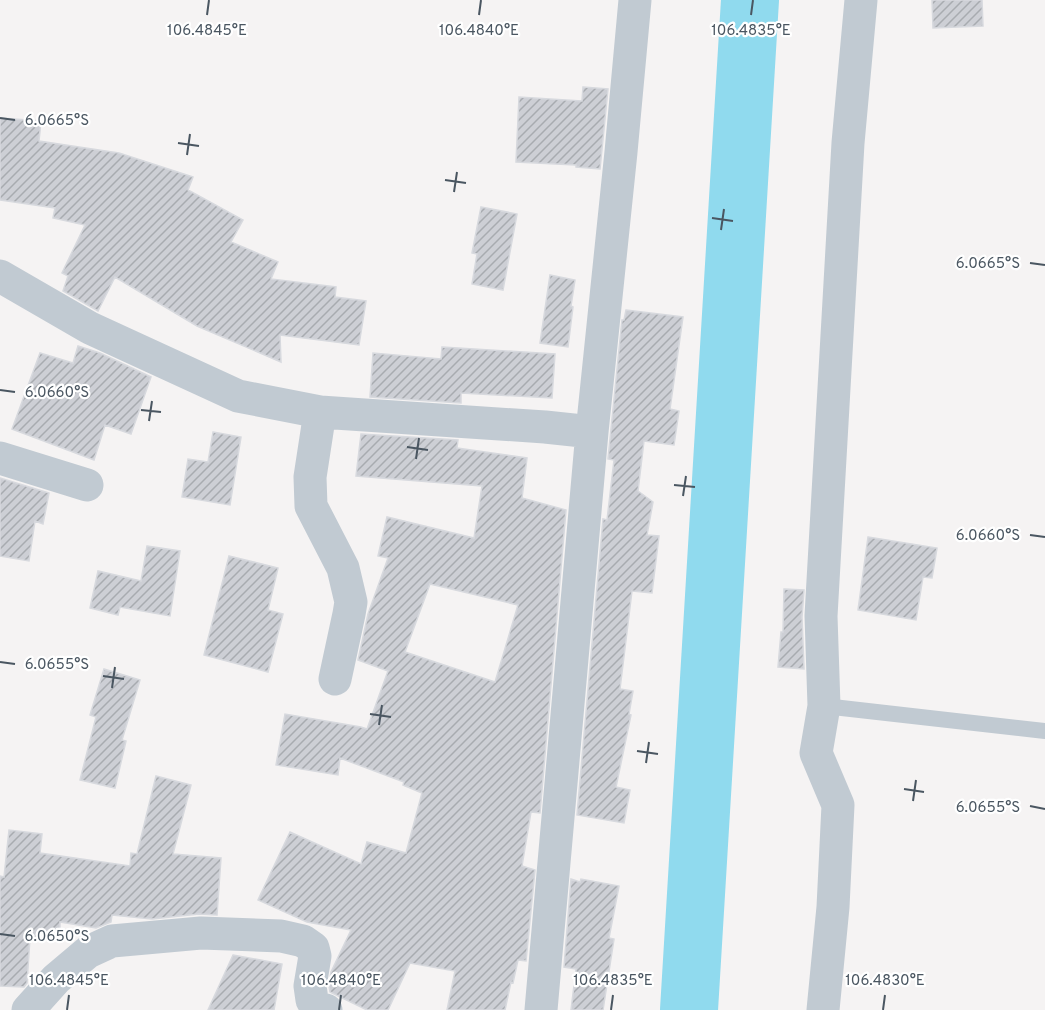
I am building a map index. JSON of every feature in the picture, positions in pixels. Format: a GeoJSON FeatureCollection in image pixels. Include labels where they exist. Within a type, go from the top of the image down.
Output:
{"type":"FeatureCollection","features":[{"type":"Feature","properties":{"kind":"street"},"geometry":{"type":"LineString","coordinates":[[541,1010],[592,432],[635,0]]}},
{"type":"Feature","properties":{"kind":"street"},"geometry":{"type":"LineString","coordinates":[[822,1010],[833,906],[838,805],[816,753],[824,706],[821,616],[848,142],[861,0]]}},
{"type":"Feature","properties":{"kind":"street"},"geometry":{"type":"LineString","coordinates":[[0,276],[90,328],[238,396],[320,412],[592,432]]}},
{"type":"Feature","properties":{"kind":"street"},"geometry":{"type":"LineString","coordinates":[[320,412],[309,495],[311,506],[343,568],[351,602],[335,679]]}},
{"type":"Feature","properties":{"kind":"street"},"geometry":{"type":"LineString","coordinates":[[0,458],[87,485]]}},
{"type":"Feature","properties":{"kind":"street"},"geometry":{"type":"LineString","coordinates":[[27,1010],[56,979],[88,952],[112,941],[201,933],[281,936],[303,941],[313,948],[315,956],[310,986],[312,1000],[317,1008],[327,1010]]}},
{"type":"Feature","properties":{"kind":"lane"},"geometry":{"type":"LineString","coordinates":[[824,706],[1045,731]]}},
{"type":"Feature","properties":{"kind":"building"},"geometry":{"type":"Polygon","coordinates":[[[932,0],[982,0],[983,26],[933,28],[932,0]]]}},
{"type":"Feature","properties":{"kind":"building"},"geometry":{"type":"Polygon","coordinates":[[[583,87],[608,89],[600,169],[576,167],[576,165],[516,162],[519,97],[582,101],[583,87]]]}},
{"type":"Feature","properties":{"kind":"building"},"geometry":{"type":"Polygon","coordinates":[[[0,118],[41,121],[39,141],[119,153],[193,177],[188,190],[243,220],[231,242],[278,262],[271,279],[336,287],[335,297],[366,301],[359,345],[280,335],[281,362],[197,326],[115,277],[98,311],[63,291],[68,276],[62,273],[85,225],[53,218],[55,208],[0,200],[0,118]]]}},
{"type":"Feature","properties":{"kind":"building"},"geometry":{"type":"Polygon","coordinates":[[[481,207],[517,214],[503,290],[472,284],[477,254],[472,253],[481,207]]]}},
{"type":"Feature","properties":{"kind":"building"},"geometry":{"type":"Polygon","coordinates":[[[550,275],[575,280],[568,347],[540,343],[550,275]]]}},
{"type":"Feature","properties":{"kind":"building"},"geometry":{"type":"Polygon","coordinates":[[[626,310],[683,317],[670,409],[679,411],[674,445],[644,441],[638,491],[653,502],[647,535],[659,536],[652,593],[632,591],[620,689],[633,691],[629,714],[631,715],[616,787],[630,790],[624,823],[577,815],[603,519],[607,520],[614,460],[608,459],[622,320],[624,320],[626,310]]]}},
{"type":"Feature","properties":{"kind":"building"},"geometry":{"type":"Polygon","coordinates":[[[78,346],[100,353],[151,377],[131,434],[105,425],[94,460],[12,429],[40,353],[73,363],[78,346]]]}},
{"type":"Feature","properties":{"kind":"building"},"geometry":{"type":"Polygon","coordinates":[[[442,347],[555,354],[552,398],[461,393],[461,403],[370,397],[373,353],[441,359],[442,347]]]}},
{"type":"Feature","properties":{"kind":"building"},"geometry":{"type":"Polygon","coordinates":[[[213,432],[241,437],[230,505],[182,497],[188,459],[208,462],[213,432]]]}},
{"type":"Feature","properties":{"kind":"building"},"geometry":{"type":"Polygon","coordinates":[[[361,434],[458,440],[457,448],[527,458],[522,498],[566,510],[540,813],[531,812],[522,866],[535,870],[526,961],[518,960],[505,1010],[447,1010],[455,971],[410,963],[388,1010],[367,1010],[330,992],[331,972],[351,930],[307,922],[258,900],[290,832],[361,864],[367,842],[406,853],[422,793],[403,785],[404,782],[340,758],[338,775],[276,765],[285,714],[367,729],[388,671],[358,660],[368,614],[388,558],[378,556],[387,517],[474,538],[482,486],[356,476],[361,434]],[[430,584],[405,652],[495,682],[518,605],[430,584]]]}},
{"type":"Feature","properties":{"kind":"building"},"geometry":{"type":"Polygon","coordinates":[[[0,478],[49,493],[43,524],[35,521],[29,561],[0,556],[0,478]]]}},
{"type":"Feature","properties":{"kind":"building"},"geometry":{"type":"Polygon","coordinates":[[[868,537],[937,548],[932,578],[923,577],[916,620],[858,610],[868,537]]]}},
{"type":"Feature","properties":{"kind":"building"},"geometry":{"type":"Polygon","coordinates":[[[147,546],[180,551],[170,616],[120,607],[118,615],[90,608],[98,571],[141,581],[147,546]]]}},
{"type":"Feature","properties":{"kind":"building"},"geometry":{"type":"Polygon","coordinates":[[[229,556],[278,568],[268,610],[283,614],[268,672],[204,655],[229,556]]]}},
{"type":"Feature","properties":{"kind":"building"},"geometry":{"type":"Polygon","coordinates":[[[784,589],[804,590],[802,617],[804,669],[778,667],[781,632],[783,632],[784,589]]]}},
{"type":"Feature","properties":{"kind":"building"},"geometry":{"type":"Polygon","coordinates":[[[104,669],[140,680],[122,740],[126,741],[115,788],[80,780],[96,717],[90,715],[104,669]]]}},
{"type":"Feature","properties":{"kind":"building"},"geometry":{"type":"Polygon","coordinates":[[[156,776],[191,785],[173,854],[221,858],[217,915],[199,914],[152,919],[112,915],[111,922],[96,928],[60,922],[60,938],[30,938],[27,983],[24,987],[0,986],[0,876],[4,877],[9,830],[42,834],[40,853],[130,866],[131,853],[137,854],[156,776]]]}},
{"type":"Feature","properties":{"kind":"building"},"geometry":{"type":"Polygon","coordinates":[[[571,879],[619,886],[609,938],[614,939],[603,1010],[571,1010],[576,969],[564,967],[571,879]]]}},
{"type":"Feature","properties":{"kind":"building"},"geometry":{"type":"Polygon","coordinates":[[[233,955],[282,964],[274,1010],[208,1010],[233,955]]]}},
{"type":"Feature","properties":{"kind":"waterway"},"geometry":{"type":"LineString","coordinates":[[689,1010],[750,0]]}}]}
